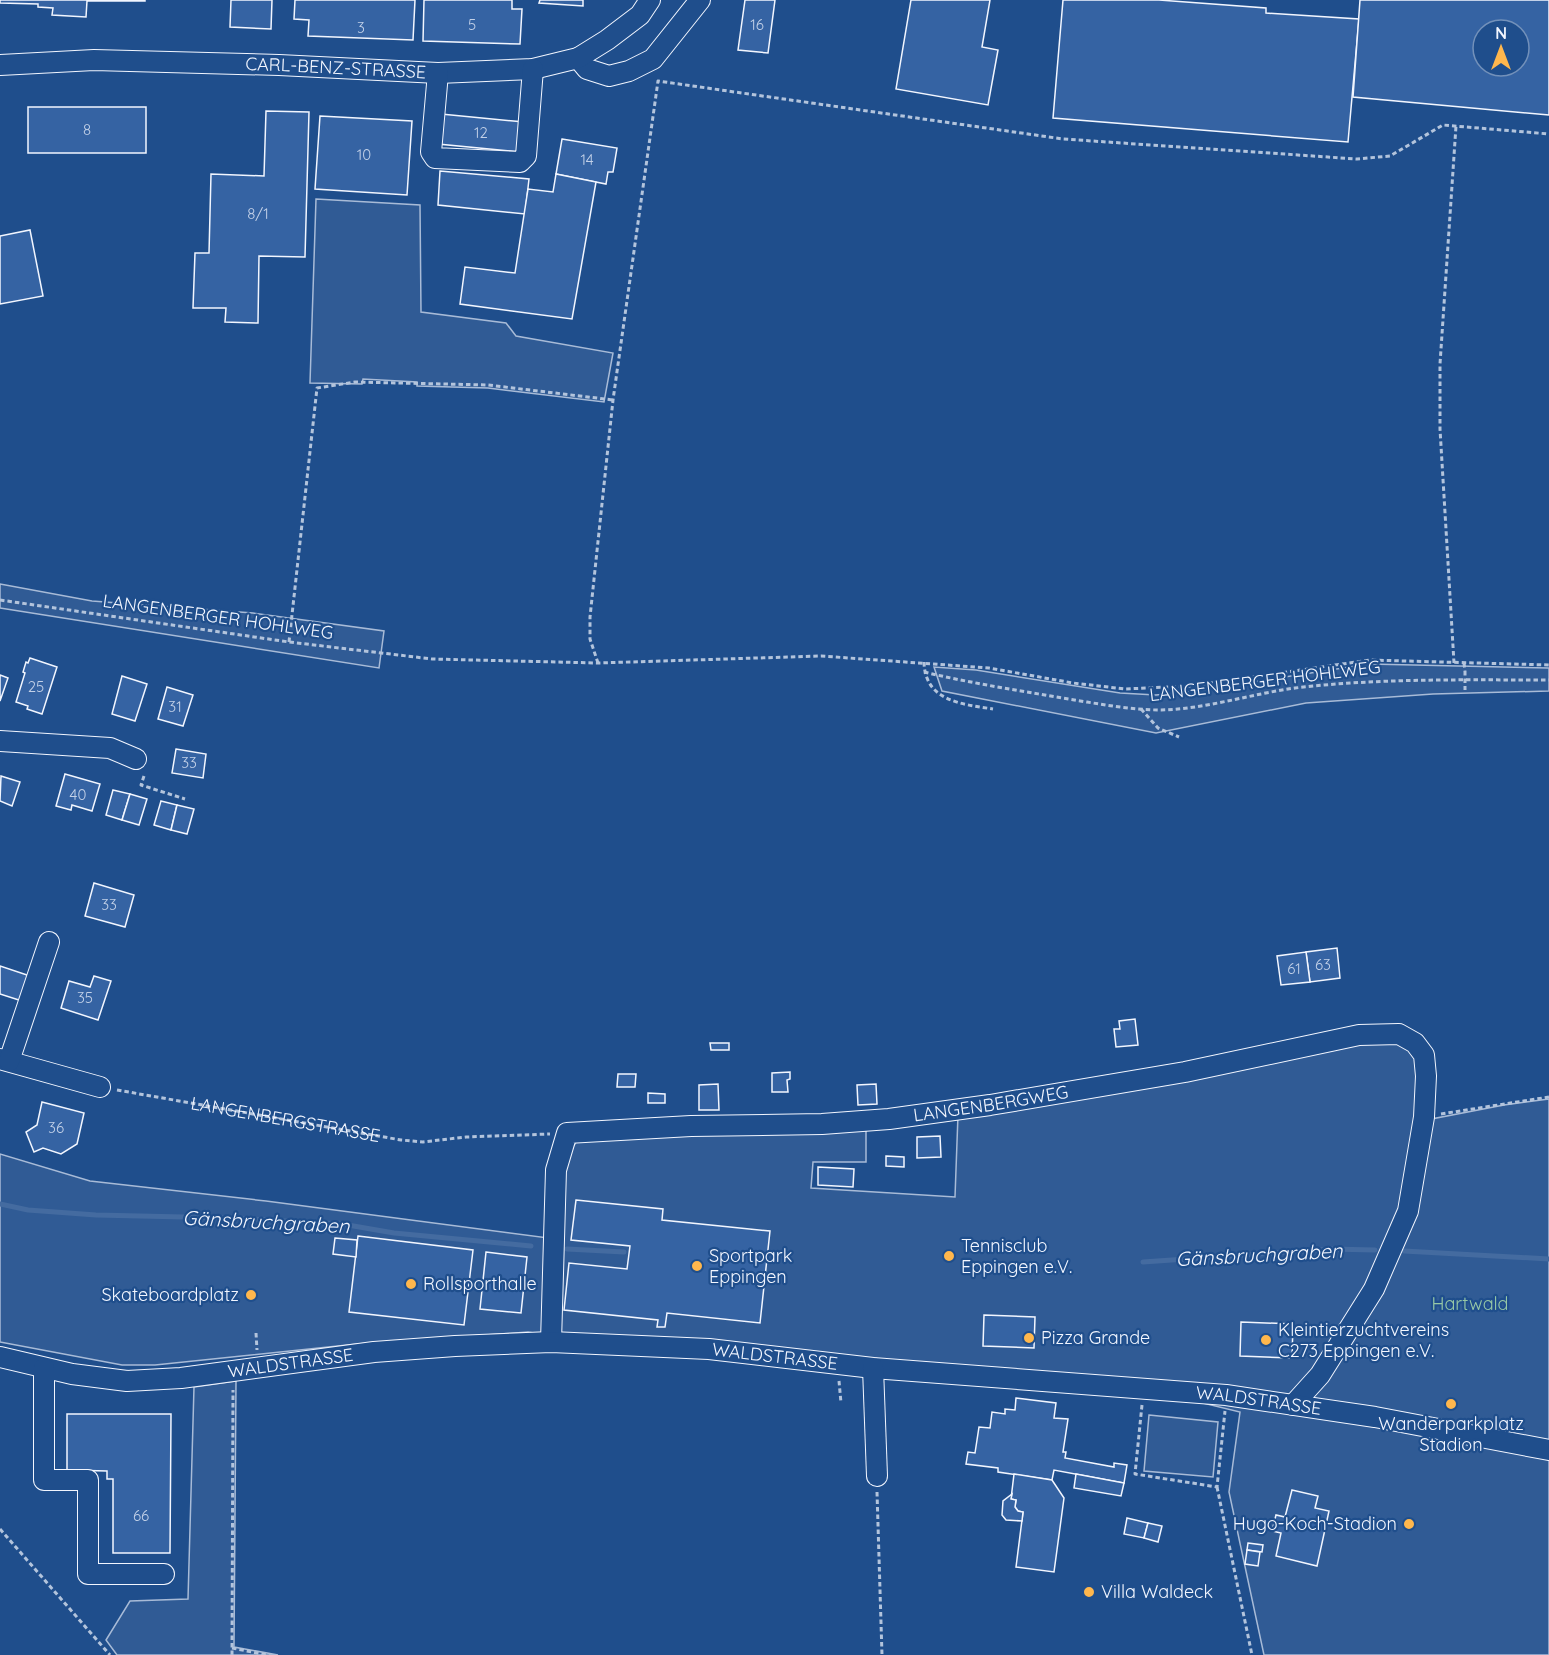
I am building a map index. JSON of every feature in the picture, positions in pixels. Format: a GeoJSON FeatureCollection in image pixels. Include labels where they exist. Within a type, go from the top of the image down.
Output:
{"type":"FeatureCollection","features":[{"type":"Feature","properties":{"kind":"street","name":"CARL-BENZ-STRASSE"},"geometry":{"type":"LineString","coordinates":[[0,65],[94,60],[279,65],[438,73],[533,69],[578,58],[640,15],[650,0]]}},
{"type":"Feature","properties":{"kind":"street"},"geometry":{"type":"LineString","coordinates":[[578,58],[587,69],[609,76],[629,71],[653,59],[700,0]]}},
{"type":"Feature","properties":{"kind":"street"},"geometry":{"type":"LineString","coordinates":[[438,73],[431,152],[435,158],[520,162],[526,156],[533,69]]}},
{"type":"Feature","properties":{"kind":"street"},"geometry":{"type":"LineString","coordinates":[[0,741],[110,748],[134,758]]}},
{"type":"Feature","properties":{"kind":"street"},"geometry":{"type":"LineString","coordinates":[[49,942],[5,1060],[100,1087]]}},
{"type":"Feature","properties":{"kind":"street","name":"LANGENBERGWEG"},"geometry":{"type":"LineString","coordinates":[[567,1133],[691,1126],[822,1124],[889,1119],[990,1105],[1185,1072],[1359,1035],[1399,1034],[1415,1043],[1424,1055],[1425,1117],[1408,1211],[1374,1288],[1320,1375],[1293,1406]]}},
{"type":"Feature","properties":{"kind":"street"},"geometry":{"type":"LineString","coordinates":[[551,1342],[556,1170],[567,1133]]}},
{"type":"Feature","properties":{"kind":"street","name":"WALDSTRASSE"},"geometry":{"type":"LineString","coordinates":[[0,1358],[72,1374],[127,1381],[180,1378],[374,1352],[455,1346],[551,1342],[713,1350],[873,1368],[1226,1395],[1375,1417],[1549,1450]]}},
{"type":"Feature","properties":{"kind":"street"},"geometry":{"type":"LineString","coordinates":[[44,1368],[44,1480],[88,1480],[88,1574],[164,1575]]}},
{"type":"Feature","properties":{"kind":"street"},"geometry":{"type":"LineString","coordinates":[[873,1368],[877,1476]]}},
{"type":"Feature","properties":{"kind":"path"},"geometry":{"type":"LineString","coordinates":[[598,663],[590,639],[590,616],[613,400],[658,81],[1064,140],[1357,159],[1390,156],[1443,125],[1549,134]]}},
{"type":"Feature","properties":{"kind":"path"},"geometry":{"type":"LineString","coordinates":[[1454,663],[1440,429],[1440,364],[1456,126]]}},
{"type":"Feature","properties":{"kind":"path"},"geometry":{"type":"LineString","coordinates":[[289,642],[317,388],[355,382],[488,385],[613,400]]}},
{"type":"Feature","properties":{"kind":"path","name":"LANGENBERGER HOHLWEG"},"geometry":{"type":"LineString","coordinates":[[0,600],[289,642],[432,659],[598,663],[821,656],[989,668],[1072,683],[1125,689],[1190,687],[1370,660],[1549,665]]}},
{"type":"Feature","properties":{"kind":"path"},"geometry":{"type":"LineString","coordinates":[[924,662],[924,672],[930,687],[939,695],[972,706],[993,709]]}},
{"type":"Feature","properties":{"kind":"path"},"geometry":{"type":"LineString","coordinates":[[1464,663],[1465,690]]}},
{"type":"Feature","properties":{"kind":"path","name":"LANGENBERGER HOHLWEG"},"geometry":{"type":"LineString","coordinates":[[924,672],[989,686],[1122,708],[1162,710],[1294,688],[1394,680],[1549,680]]}},
{"type":"Feature","properties":{"kind":"path"},"geometry":{"type":"LineString","coordinates":[[1141,709],[1158,728],[1179,737]]}},
{"type":"Feature","properties":{"kind":"path"},"geometry":{"type":"LineString","coordinates":[[134,758],[128,769],[145,774],[141,785],[185,799]]}},
{"type":"Feature","properties":{"kind":"path","name":"LANGENBERGSTRASSE"},"geometry":{"type":"LineString","coordinates":[[100,1087],[401,1140],[423,1142],[466,1137],[567,1133]]}},
{"type":"Feature","properties":{"kind":"path"},"geometry":{"type":"LineString","coordinates":[[1425,1117],[1549,1097]]}},
{"type":"Feature","properties":{"kind":"path"},"geometry":{"type":"LineString","coordinates":[[232,1655],[233,1370]]}},
{"type":"Feature","properties":{"kind":"path"},"geometry":{"type":"LineString","coordinates":[[1143,1389],[1135,1474],[1217,1486]]}},
{"type":"Feature","properties":{"kind":"path"},"geometry":{"type":"LineString","coordinates":[[1226,1395],[1217,1486],[1252,1655]]}},
{"type":"Feature","properties":{"kind":"path"},"geometry":{"type":"LineString","coordinates":[[877,1476],[882,1655]]}},
{"type":"Feature","properties":{"kind":"path"},"geometry":{"type":"LineString","coordinates":[[0,1529],[110,1655]]}},
{"type":"Feature","properties":{"kind":"path"},"geometry":{"type":"LineString","coordinates":[[232,1648],[267,1655]]}},
{"type":"Feature","properties":{"kind":"green space"},"geometry":{"type":"Polygon","coordinates":[[[316,199],[420,205],[421,312],[506,323],[516,336],[613,353],[604,402],[488,388],[417,386],[417,382],[363,379],[362,384],[310,383],[316,199]]]}},
{"type":"Feature","properties":{"kind":"green space"},"geometry":{"type":"Polygon","coordinates":[[[0,584],[92,601],[253,613],[384,631],[379,668],[0,608],[0,584]]]}},
{"type":"Feature","properties":{"kind":"green space"},"geometry":{"type":"Polygon","coordinates":[[[1369,664],[1549,668],[1549,691],[1433,694],[1306,703],[1156,733],[942,691],[934,667],[976,670],[1120,693],[1156,695],[1369,664]]]}},
{"type":"Feature","properties":{"kind":"green space","name":"Hartwald"},"geometry":{"type":"Polygon","coordinates":[[[1396,1038],[1420,1058],[1431,1119],[1549,1099],[1549,1655],[1264,1655],[1229,1492],[1240,1412],[1117,1382],[564,1338],[528,1332],[357,1344],[155,1365],[122,1365],[0,1342],[0,1154],[90,1181],[266,1201],[548,1238],[562,1164],[580,1136],[866,1125],[866,1162],[813,1162],[811,1188],[955,1197],[958,1115],[1396,1038]]]}},
{"type":"Feature","properties":{"kind":"green space"},"geometry":{"type":"Polygon","coordinates":[[[236,1381],[234,1647],[278,1655],[117,1655],[106,1640],[130,1601],[188,1599],[194,1387],[236,1381]]]}},
{"type":"Feature","properties":{"kind":"green space"},"geometry":{"type":"Polygon","coordinates":[[[1149,1415],[1218,1422],[1213,1477],[1144,1471],[1149,1415]]]}},
{"type":"Feature","properties":{"kind":"building"},"geometry":{"type":"Polygon","coordinates":[[[0,0],[145,1],[87,1],[86,17],[52,15],[53,8],[38,7],[38,4],[0,3],[0,0]]]}},
{"type":"Feature","properties":{"kind":"building"},"geometry":{"type":"Polygon","coordinates":[[[231,0],[272,0],[271,29],[230,27],[231,0]]]}},
{"type":"Feature","properties":{"kind":"building"},"geometry":{"type":"Polygon","coordinates":[[[295,0],[415,0],[413,40],[308,36],[309,20],[294,19],[295,0]]]}},
{"type":"Feature","properties":{"kind":"building"},"geometry":{"type":"Polygon","coordinates":[[[424,0],[512,0],[512,9],[522,9],[520,44],[423,41],[424,0]]]}},
{"type":"Feature","properties":{"kind":"building"},"geometry":{"type":"Polygon","coordinates":[[[540,0],[583,0],[583,6],[539,3],[540,0]]]}},
{"type":"Feature","properties":{"kind":"building"},"geometry":{"type":"Polygon","coordinates":[[[745,0],[775,0],[768,53],[738,50],[745,0]]]}},
{"type":"Feature","properties":{"kind":"building"},"geometry":{"type":"Polygon","coordinates":[[[911,0],[990,0],[982,47],[998,50],[988,105],[896,89],[911,0]]]}},
{"type":"Feature","properties":{"kind":"building"},"geometry":{"type":"Polygon","coordinates":[[[1063,0],[1159,0],[1266,8],[1266,13],[1359,19],[1348,142],[1053,118],[1063,0]]]}},
{"type":"Feature","properties":{"kind":"building"},"geometry":{"type":"Polygon","coordinates":[[[1360,0],[1549,0],[1549,115],[1353,97],[1360,0]]]}},
{"type":"Feature","properties":{"kind":"building"},"geometry":{"type":"Polygon","coordinates":[[[28,107],[146,107],[146,153],[28,153],[28,107]]]}},
{"type":"Feature","properties":{"kind":"building"},"geometry":{"type":"Polygon","coordinates":[[[266,111],[309,112],[305,257],[259,256],[258,323],[225,322],[226,308],[193,308],[195,253],[209,253],[211,174],[264,176],[266,111]]]}},
{"type":"Feature","properties":{"kind":"building"},"geometry":{"type":"Polygon","coordinates":[[[441,114],[524,122],[521,152],[438,144],[441,114]]]}},
{"type":"Feature","properties":{"kind":"building"},"geometry":{"type":"Polygon","coordinates":[[[320,116],[412,121],[407,195],[315,189],[320,116]]]}},
{"type":"Feature","properties":{"kind":"building"},"geometry":{"type":"Polygon","coordinates":[[[562,139],[617,148],[613,172],[608,172],[606,184],[556,174],[562,139]]]}},
{"type":"Feature","properties":{"kind":"building"},"geometry":{"type":"Polygon","coordinates":[[[440,171],[529,179],[525,214],[438,205],[440,171]]]}},
{"type":"Feature","properties":{"kind":"building"},"geometry":{"type":"Polygon","coordinates":[[[556,174],[596,182],[572,319],[460,304],[465,267],[515,273],[528,189],[553,192],[556,174]]]}},
{"type":"Feature","properties":{"kind":"building"},"geometry":{"type":"Polygon","coordinates":[[[30,230],[43,296],[0,304],[0,236],[30,230]]]}},
{"type":"Feature","properties":{"kind":"building"},"geometry":{"type":"Polygon","coordinates":[[[30,658],[57,667],[42,714],[16,702],[26,662],[28,663],[30,658]]]}},
{"type":"Feature","properties":{"kind":"building"},"geometry":{"type":"Polygon","coordinates":[[[0,675],[8,678],[0,701],[0,675]]]}},
{"type":"Feature","properties":{"kind":"building"},"geometry":{"type":"Polygon","coordinates":[[[122,676],[147,684],[135,721],[112,714],[122,676]]]}},
{"type":"Feature","properties":{"kind":"building"},"geometry":{"type":"Polygon","coordinates":[[[167,687],[193,695],[183,726],[158,719],[167,687]]]}},
{"type":"Feature","properties":{"kind":"building"},"geometry":{"type":"Polygon","coordinates":[[[176,749],[206,754],[203,778],[172,773],[176,749]]]}},
{"type":"Feature","properties":{"kind":"building"},"geometry":{"type":"Polygon","coordinates":[[[65,774],[100,784],[92,811],[72,805],[71,810],[56,806],[65,774]]]}},
{"type":"Feature","properties":{"kind":"building"},"geometry":{"type":"Polygon","coordinates":[[[1,776],[20,782],[12,806],[0,801],[1,776]]]}},
{"type":"Feature","properties":{"kind":"building"},"geometry":{"type":"Polygon","coordinates":[[[113,790],[130,794],[122,820],[106,815],[113,790]]]}},
{"type":"Feature","properties":{"kind":"building"},"geometry":{"type":"Polygon","coordinates":[[[130,794],[147,799],[139,825],[122,820],[130,794]]]}},
{"type":"Feature","properties":{"kind":"building"},"geometry":{"type":"Polygon","coordinates":[[[161,801],[177,805],[171,830],[154,825],[161,801]]]}},
{"type":"Feature","properties":{"kind":"building"},"geometry":{"type":"Polygon","coordinates":[[[177,805],[194,809],[187,834],[171,830],[177,805]]]}},
{"type":"Feature","properties":{"kind":"building"},"geometry":{"type":"Polygon","coordinates":[[[94,883],[134,895],[125,927],[85,916],[94,883]]]}},
{"type":"Feature","properties":{"kind":"building"},"geometry":{"type":"Polygon","coordinates":[[[1337,948],[1340,978],[1310,982],[1306,952],[1337,948]]]}},
{"type":"Feature","properties":{"kind":"building"},"geometry":{"type":"Polygon","coordinates":[[[1306,952],[1310,982],[1281,985],[1277,956],[1306,952]]]}},
{"type":"Feature","properties":{"kind":"building"},"geometry":{"type":"Polygon","coordinates":[[[0,966],[30,976],[22,1001],[0,994],[0,966]]]}},
{"type":"Feature","properties":{"kind":"building"},"geometry":{"type":"Polygon","coordinates":[[[94,976],[111,981],[98,1020],[61,1008],[69,981],[90,987],[94,976]]]}},
{"type":"Feature","properties":{"kind":"building"},"geometry":{"type":"Polygon","coordinates":[[[1135,1019],[1138,1045],[1116,1047],[1114,1029],[1120,1029],[1119,1021],[1135,1019]]]}},
{"type":"Feature","properties":{"kind":"building"},"geometry":{"type":"Polygon","coordinates":[[[710,1043],[729,1043],[729,1050],[711,1050],[710,1043]]]}},
{"type":"Feature","properties":{"kind":"building"},"geometry":{"type":"Polygon","coordinates":[[[790,1072],[790,1079],[787,1080],[788,1092],[772,1092],[772,1073],[790,1072]]]}},
{"type":"Feature","properties":{"kind":"building"},"geometry":{"type":"Polygon","coordinates":[[[618,1074],[636,1074],[635,1087],[617,1087],[618,1074]]]}},
{"type":"Feature","properties":{"kind":"building"},"geometry":{"type":"Polygon","coordinates":[[[718,1084],[719,1110],[699,1110],[699,1085],[718,1084]]]}},
{"type":"Feature","properties":{"kind":"building"},"geometry":{"type":"Polygon","coordinates":[[[876,1084],[877,1104],[858,1105],[857,1085],[876,1084]]]}},
{"type":"Feature","properties":{"kind":"building"},"geometry":{"type":"Polygon","coordinates":[[[648,1093],[665,1094],[665,1103],[648,1103],[648,1093]]]}},
{"type":"Feature","properties":{"kind":"building"},"geometry":{"type":"Polygon","coordinates":[[[42,1102],[84,1113],[77,1144],[61,1154],[43,1148],[34,1152],[26,1132],[37,1125],[42,1102]]]}},
{"type":"Feature","properties":{"kind":"building"},"geometry":{"type":"Polygon","coordinates":[[[940,1136],[941,1157],[917,1158],[917,1137],[940,1136]]]}},
{"type":"Feature","properties":{"kind":"building"},"geometry":{"type":"Polygon","coordinates":[[[886,1156],[904,1157],[904,1167],[886,1166],[886,1156]]]}},
{"type":"Feature","properties":{"kind":"building"},"geometry":{"type":"Polygon","coordinates":[[[818,1167],[854,1169],[853,1187],[818,1185],[818,1167]]]}},
{"type":"Feature","properties":{"kind":"building","name":"Sportpark Eppingen"},"geometry":{"type":"Polygon","coordinates":[[[576,1200],[663,1209],[662,1220],[770,1231],[760,1323],[667,1313],[665,1327],[657,1327],[658,1320],[564,1310],[569,1263],[627,1269],[630,1246],[571,1240],[576,1200]]]}},
{"type":"Feature","properties":{"kind":"building","name":"Rollsporthalle"},"geometry":{"type":"Polygon","coordinates":[[[358,1236],[473,1250],[464,1325],[349,1312],[358,1236]]]}},
{"type":"Feature","properties":{"kind":"building"},"geometry":{"type":"Polygon","coordinates":[[[335,1238],[357,1240],[356,1257],[333,1254],[335,1238]]]}},
{"type":"Feature","properties":{"kind":"building"},"geometry":{"type":"Polygon","coordinates":[[[486,1252],[527,1257],[521,1313],[480,1309],[486,1252]]]}},
{"type":"Feature","properties":{"kind":"building"},"geometry":{"type":"Polygon","coordinates":[[[984,1315],[1035,1317],[1034,1348],[983,1346],[984,1315]]]}},
{"type":"Feature","properties":{"kind":"building","name":"Kleintierzuchtvereins C273 Eppingen e.V."},"geometry":{"type":"Polygon","coordinates":[[[1241,1322],[1293,1324],[1292,1358],[1240,1356],[1241,1322]]]}},
{"type":"Feature","properties":{"kind":"building"},"geometry":{"type":"Polygon","coordinates":[[[1016,1398],[1056,1403],[1054,1418],[1068,1419],[1063,1452],[1066,1452],[1065,1458],[1114,1467],[1114,1463],[1127,1465],[1124,1483],[1054,1470],[1052,1480],[998,1472],[998,1468],[966,1464],[968,1452],[975,1453],[979,1427],[990,1428],[992,1412],[1005,1414],[1005,1409],[1015,1410],[1016,1398]]]}},
{"type":"Feature","properties":{"kind":"building"},"geometry":{"type":"Polygon","coordinates":[[[67,1414],[171,1414],[170,1553],[113,1553],[113,1479],[107,1479],[107,1471],[67,1470],[67,1414]]]}},
{"type":"Feature","properties":{"kind":"building"},"geometry":{"type":"Polygon","coordinates":[[[1014,1474],[1052,1480],[1064,1498],[1054,1572],[1016,1567],[1023,1512],[1018,1511],[1015,1507],[1016,1500],[1011,1499],[1014,1474]]]}},
{"type":"Feature","properties":{"kind":"building"},"geometry":{"type":"Polygon","coordinates":[[[1076,1474],[1124,1483],[1121,1496],[1074,1488],[1076,1474]]]}},
{"type":"Feature","properties":{"kind":"building"},"geometry":{"type":"Polygon","coordinates":[[[1292,1490],[1318,1496],[1315,1508],[1329,1511],[1317,1566],[1276,1556],[1281,1533],[1272,1531],[1276,1515],[1285,1517],[1292,1490]]]}},
{"type":"Feature","properties":{"kind":"building"},"geometry":{"type":"Polygon","coordinates":[[[1012,1494],[1011,1499],[1016,1500],[1015,1507],[1018,1511],[1023,1512],[1022,1521],[1006,1520],[1002,1515],[1003,1501],[1012,1494]]]}},
{"type":"Feature","properties":{"kind":"building"},"geometry":{"type":"Polygon","coordinates":[[[1127,1518],[1148,1523],[1144,1538],[1124,1534],[1127,1518]]]}},
{"type":"Feature","properties":{"kind":"building"},"geometry":{"type":"Polygon","coordinates":[[[1148,1523],[1162,1526],[1158,1542],[1144,1538],[1148,1523]]]}},
{"type":"Feature","properties":{"kind":"building"},"geometry":{"type":"Polygon","coordinates":[[[1248,1543],[1263,1545],[1262,1552],[1247,1550],[1248,1543]]]}},
{"type":"Feature","properties":{"kind":"building"},"geometry":{"type":"Polygon","coordinates":[[[1247,1550],[1260,1552],[1258,1566],[1245,1564],[1247,1550]]]}},
{"type":"Feature","properties":{"kind":"waterway","name":"Gänsbruchgraben"},"geometry":{"type":"LineString","coordinates":[[0,1204],[28,1210],[96,1215],[228,1218],[342,1224],[394,1233],[531,1246]]}},
{"type":"Feature","properties":{"kind":"waterway","name":"Gänsbruchgraben"},"geometry":{"type":"LineString","coordinates":[[567,1249],[624,1252]]}},
{"type":"Feature","properties":{"kind":"waterway","name":"Gänsbruchgraben"},"geometry":{"type":"LineString","coordinates":[[1143,1262],[1330,1249],[1375,1250]]}},
{"type":"Feature","properties":{"kind":"waterway","name":"Gänsbruchgraben"},"geometry":{"type":"LineString","coordinates":[[1404,1251],[1549,1259]]}},
{"type":"Feature","properties":{"kind":"place","name":"Tennisclub Eppingen e.V."},"geometry":{"type":"Point","coordinates":[949,1256]}},
{"type":"Feature","properties":{"kind":"place","name":"Sportpark Eppingen"},"geometry":{"type":"Point","coordinates":[697,1266]}},
{"type":"Feature","properties":{"kind":"place","name":"Rollsporthalle"},"geometry":{"type":"Point","coordinates":[411,1284]}},
{"type":"Feature","properties":{"kind":"place","name":"Skateboardplatz"},"geometry":{"type":"Point","coordinates":[251,1295]}},
{"type":"Feature","properties":{"kind":"place","name":"Pizza Grande"},"geometry":{"type":"Point","coordinates":[1029,1338]}},
{"type":"Feature","properties":{"kind":"place","name":"Kleintierzuchtvereins C273 Eppingen e.V."},"geometry":{"type":"Point","coordinates":[1266,1340]}},
{"type":"Feature","properties":{"kind":"place","name":"Wanderparkplatz Stadion"},"geometry":{"type":"Point","coordinates":[1451,1404]}},
{"type":"Feature","properties":{"kind":"place","name":"Hugo-Koch-Stadion"},"geometry":{"type":"Point","coordinates":[1409,1524]}},
{"type":"Feature","properties":{"kind":"place","name":"Villa Waldeck"},"geometry":{"type":"Point","coordinates":[1089,1592]}}]}
